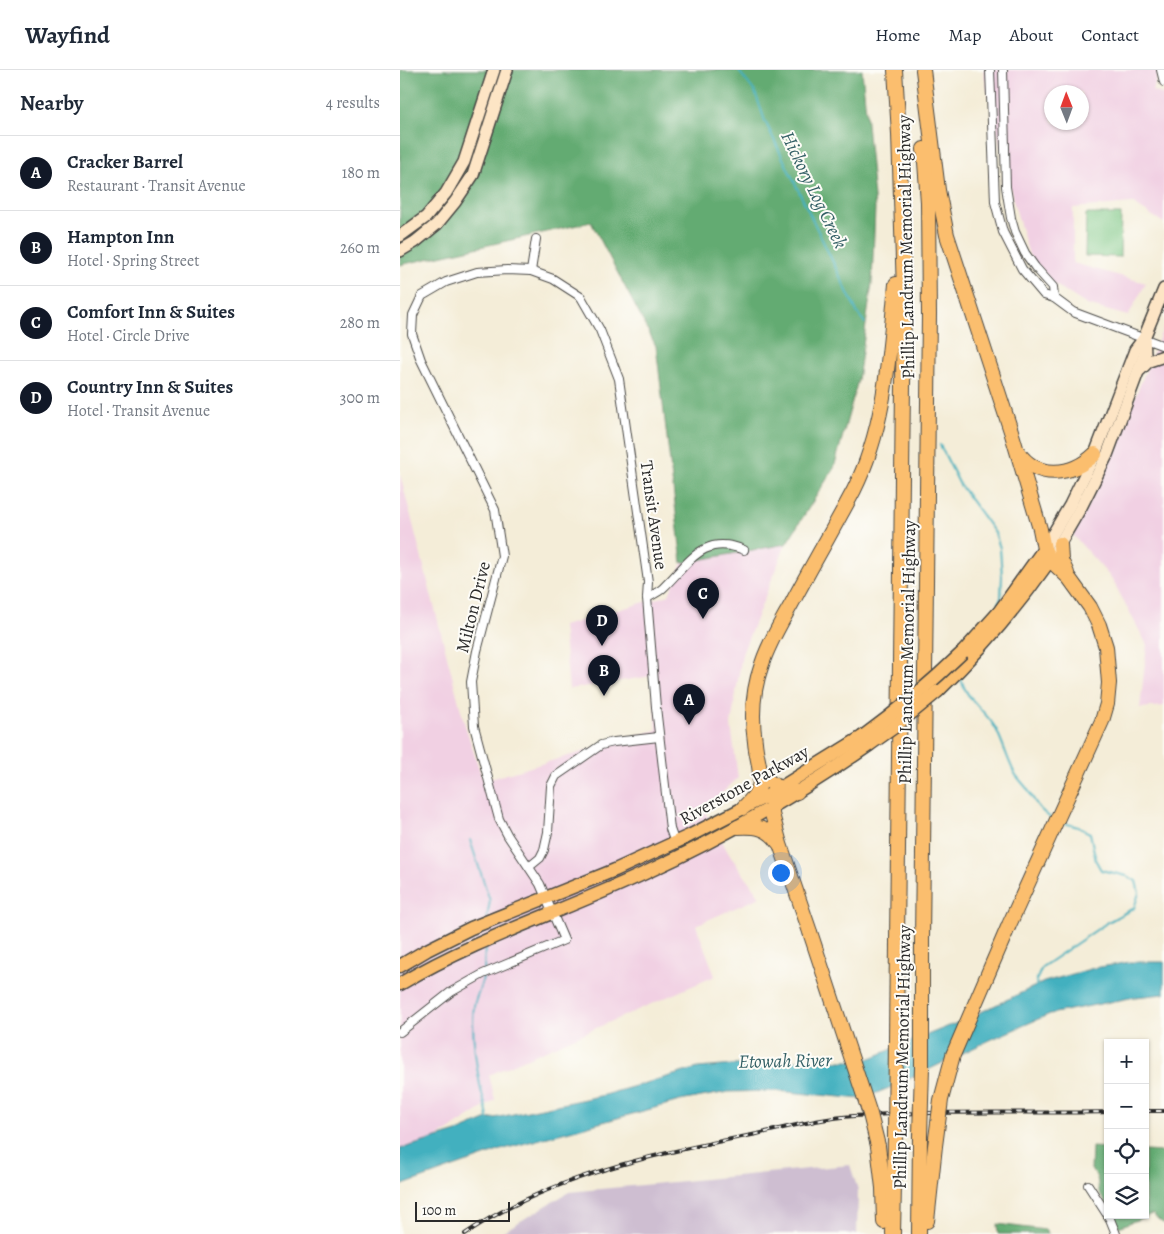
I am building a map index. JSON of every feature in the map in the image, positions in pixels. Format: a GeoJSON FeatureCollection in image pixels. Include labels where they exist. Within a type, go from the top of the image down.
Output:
{"type":"FeatureCollection","features":[{"type":"Feature","properties":{"kind":"highway","name":"Phillip Landrum Memorial Highway"},"geometry":{"type":"LineString","coordinates":[[893,1234],[903,373],[902,219],[895,70]]}},
{"type":"Feature","properties":{"kind":"highway","name":"Phillip Landrum Memorial Highway"},"geometry":{"type":"LineString","coordinates":[[919,1234],[929,314],[928,202],[921,70]]}},
{"type":"Feature","properties":{"kind":"highway"},"geometry":{"type":"LineString","coordinates":[[921,70],[947,235],[1016,449],[1047,555],[1069,578],[1090,607],[1099,625],[1106,646],[1109,683],[1107,704],[1102,721],[1009,925],[952,1056],[941,1100],[926,1234]]}},
{"type":"Feature","properties":{"kind":"highway"},"geometry":{"type":"LineString","coordinates":[[743,808],[752,800],[758,790],[760,770],[755,742],[753,713],[754,695],[761,666],[776,633],[854,490],[870,451],[878,425],[887,371],[902,219]]}},
{"type":"Feature","properties":{"kind":"highway"},"geometry":{"type":"LineString","coordinates":[[1016,449],[1028,464],[1045,471],[1056,472],[1079,466],[1095,454]]}},
{"type":"Feature","properties":{"kind":"highway"},"geometry":{"type":"LineString","coordinates":[[1060,544],[1061,560],[1069,578]]}},
{"type":"Feature","properties":{"kind":"highway"},"geometry":{"type":"LineString","coordinates":[[760,770],[769,783],[796,792]]}},
{"type":"Feature","properties":{"kind":"highway"},"geometry":{"type":"LineString","coordinates":[[780,788],[771,808],[780,844],[870,1114],[878,1146],[883,1188],[885,1234]]}},
{"type":"Feature","properties":{"kind":"highway"},"geometry":{"type":"LineString","coordinates":[[738,827],[762,828],[771,833],[780,844]]}},
{"type":"Feature","properties":{"kind":"main road"},"geometry":{"type":"LineString","coordinates":[[400,251],[415,242],[437,224],[455,202],[473,174],[507,70]]}},
{"type":"Feature","properties":{"kind":"main road"},"geometry":{"type":"LineString","coordinates":[[400,236],[426,217],[446,194],[464,162],[492,75],[503,83]]}},
{"type":"Feature","properties":{"kind":"main road"},"geometry":{"type":"LineString","coordinates":[[1163,292],[1164,315]]}},
{"type":"Feature","properties":{"kind":"main road"},"geometry":{"type":"LineString","coordinates":[[866,741],[910,715],[962,668],[996,632],[1023,598],[1047,555],[1095,454],[1135,350],[1144,338],[1163,292]]}},
{"type":"Feature","properties":{"kind":"main road"},"geometry":{"type":"LineString","coordinates":[[1047,555],[1060,544],[1100,470],[1144,353],[1144,338]]}},
{"type":"Feature","properties":{"kind":"main road"},"geometry":{"type":"LineString","coordinates":[[1137,373],[1149,362],[1164,356]]}},
{"type":"Feature","properties":{"kind":"main road","name":"Riverstone Parkway"},"geometry":{"type":"LineString","coordinates":[[400,984],[478,943],[644,874],[738,827],[796,792],[866,741],[930,684],[999,612],[1047,555]]}},
{"type":"Feature","properties":{"kind":"main road","name":"Riverstone Parkway"},"geometry":{"type":"LineString","coordinates":[[400,966],[471,928],[675,843],[866,741]]}},
{"type":"Feature","properties":{"kind":"main road"},"geometry":{"type":"LineString","coordinates":[[400,953],[427,950]]}},
{"type":"Feature","properties":{"kind":"street"},"geometry":{"type":"LineString","coordinates":[[990,70],[993,179],[998,218],[1008,246],[1022,269],[1044,295],[1054,298],[1067,309],[1164,346]]}},
{"type":"Feature","properties":{"kind":"street"},"geometry":{"type":"LineString","coordinates":[[1003,70],[1006,187],[1011,218],[1025,254],[1053,287],[1054,298]]}},
{"type":"Feature","properties":{"kind":"street"},"geometry":{"type":"LineString","coordinates":[[1161,70],[1164,82]]}},
{"type":"Feature","properties":{"kind":"street"},"geometry":{"type":"LineString","coordinates":[[531,271],[536,239]]}},
{"type":"Feature","properties":{"kind":"street","name":"Transit Avenue"},"geometry":{"type":"LineString","coordinates":[[491,271],[531,271],[553,279],[581,297],[600,330],[620,379],[648,582],[647,598],[659,737],[670,829],[675,843]]}},
{"type":"Feature","properties":{"kind":"street","name":"Milton Drive"},"geometry":{"type":"LineString","coordinates":[[400,1032],[451,992],[483,974],[564,940],[540,884],[498,819],[474,726],[471,682],[477,651],[502,556],[495,510],[421,360],[412,334],[413,315],[422,296],[446,282],[477,272],[491,271]]}},
{"type":"Feature","properties":{"kind":"street"},"geometry":{"type":"LineString","coordinates":[[647,598],[662,589],[700,551],[716,545],[730,545],[744,550]]}},
{"type":"Feature","properties":{"kind":"street"},"geometry":{"type":"LineString","coordinates":[[529,867],[542,855],[548,835],[551,786],[556,776],[606,743],[659,737]]}},
{"type":"Feature","properties":{"kind":"street"},"geometry":{"type":"LineString","coordinates":[[1088,1185],[1110,1219],[1116,1234]]}},
{"type":"Feature","properties":{"kind":"shaded area"},"geometry":{"type":"Polygon","coordinates":[[[983,70],[1160,70],[1152,91],[1164,95],[1164,223],[1132,203],[1073,208],[1073,263],[1146,283],[1128,316],[1087,305],[1054,284],[1029,255],[1013,200],[983,70]]]}},
{"type":"Feature","properties":{"kind":"shaded area"},"geometry":{"type":"Polygon","coordinates":[[[1164,326],[1164,706],[1140,708],[1147,645],[1112,579],[1073,535],[1102,479],[1164,326]]]}},
{"type":"Feature","properties":{"kind":"shaded area"},"geometry":{"type":"Polygon","coordinates":[[[400,474],[464,722],[483,781],[657,730],[652,676],[569,689],[563,626],[669,595],[682,563],[786,544],[742,654],[731,725],[738,778],[704,810],[729,854],[760,897],[696,925],[715,976],[489,1075],[495,1100],[400,1162],[400,474]]]}},
{"type":"Feature","properties":{"kind":"shaded area"},"geometry":{"type":"Polygon","coordinates":[[[850,1165],[858,1190],[857,1234],[499,1234],[569,1192],[850,1165]]]}},
{"type":"Feature","properties":{"kind":"green space"},"geometry":{"type":"Polygon","coordinates":[[[400,70],[862,70],[875,208],[872,283],[858,380],[834,468],[786,544],[682,563],[656,346],[591,222],[400,265],[400,70]]]}},
{"type":"Feature","properties":{"kind":"green space"},"geometry":{"type":"Polygon","coordinates":[[[1086,214],[1121,214],[1120,257],[1085,256],[1086,214]]]}},
{"type":"Feature","properties":{"kind":"green space"},"geometry":{"type":"Polygon","coordinates":[[[1092,1147],[1104,1148],[1104,1200],[1099,1191],[1097,1179],[1091,1170],[1092,1147]]]}},
{"type":"Feature","properties":{"kind":"green space"},"geometry":{"type":"Polygon","coordinates":[[[1149,1151],[1164,1152],[1164,1224],[1152,1214],[1149,1215],[1149,1151]]]}},
{"type":"Feature","properties":{"kind":"green space"},"geometry":{"type":"Polygon","coordinates":[[[1115,1219],[1139,1219],[1119,1227],[1115,1219]]]}},
{"type":"Feature","properties":{"kind":"green space"},"geometry":{"type":"Polygon","coordinates":[[[997,1224],[1045,1230],[1049,1234],[998,1234],[997,1224]]]}},
{"type":"Feature","properties":{"kind":"water","name":"Etowah River"},"geometry":{"type":"Polygon","coordinates":[[[1130,962],[1164,962],[1164,994],[1135,997],[1050,1014],[990,1040],[899,1084],[862,1099],[777,1091],[728,1092],[680,1101],[504,1149],[400,1186],[400,1149],[457,1132],[485,1120],[604,1095],[698,1068],[782,1061],[863,1061],[964,1020],[1044,982],[1094,968],[1130,962]]]}},
{"type":"Feature","properties":{"kind":"waterway","name":"Hickory Log Creek"},"geometry":{"type":"LineString","coordinates":[[738,70],[755,92],[765,121],[858,314],[865,323]]}},
{"type":"Feature","properties":{"kind":"waterway","name":"Hickory Log Creek"},"geometry":{"type":"LineString","coordinates":[[940,445],[960,485],[995,533],[1000,548],[1002,576],[1001,598],[998,603]]}},
{"type":"Feature","properties":{"kind":"waterway","name":"Hickory Log Creek"},"geometry":{"type":"LineString","coordinates":[[960,647],[961,642],[979,625]]}},
{"type":"Feature","properties":{"kind":"waterway","name":"Hickory Log Creek"},"geometry":{"type":"LineString","coordinates":[[961,677],[966,692],[996,729],[1016,775],[1040,809],[1052,819]]}},
{"type":"Feature","properties":{"kind":"waterway","name":"Hickory Log Creek"},"geometry":{"type":"LineString","coordinates":[[1036,986],[1042,967],[1108,922],[1134,908],[1139,893],[1136,881],[1127,876],[1101,870],[1096,861],[1090,833],[1061,822]]}},
{"type":"Feature","properties":{"kind":"waterway"},"geometry":{"type":"LineString","coordinates":[[470,840],[490,901],[487,917]]}},
{"type":"Feature","properties":{"kind":"waterway"},"geometry":{"type":"LineString","coordinates":[[484,972],[485,946]]}},
{"type":"Feature","properties":{"kind":"waterway"},"geometry":{"type":"LineString","coordinates":[[483,976],[474,1006],[473,1036],[478,1075],[488,1119]]}},
{"type":"Feature","properties":{"kind":"railway"},"geometry":{"type":"LineString","coordinates":[[1149,1111],[1164,1111]]}},
{"type":"Feature","properties":{"kind":"railway"},"geometry":{"type":"LineString","coordinates":[[465,1234],[498,1214],[532,1197],[605,1169],[681,1149],[817,1121],[854,1116],[917,1113],[1104,1112]]}},
{"type":"Feature","properties":{"kind":"place","name":"Comfort Inn & Suites"},"geometry":{"type":"Point","coordinates":[703,619]}},
{"type":"Feature","properties":{"kind":"place","name":"Country Inn & Suites"},"geometry":{"type":"Point","coordinates":[602,646]}},
{"type":"Feature","properties":{"kind":"place","name":"Hampton Inn"},"geometry":{"type":"Point","coordinates":[604,696]}},
{"type":"Feature","properties":{"kind":"place","name":"Cracker Barrel"},"geometry":{"type":"Point","coordinates":[689,725]}}]}
